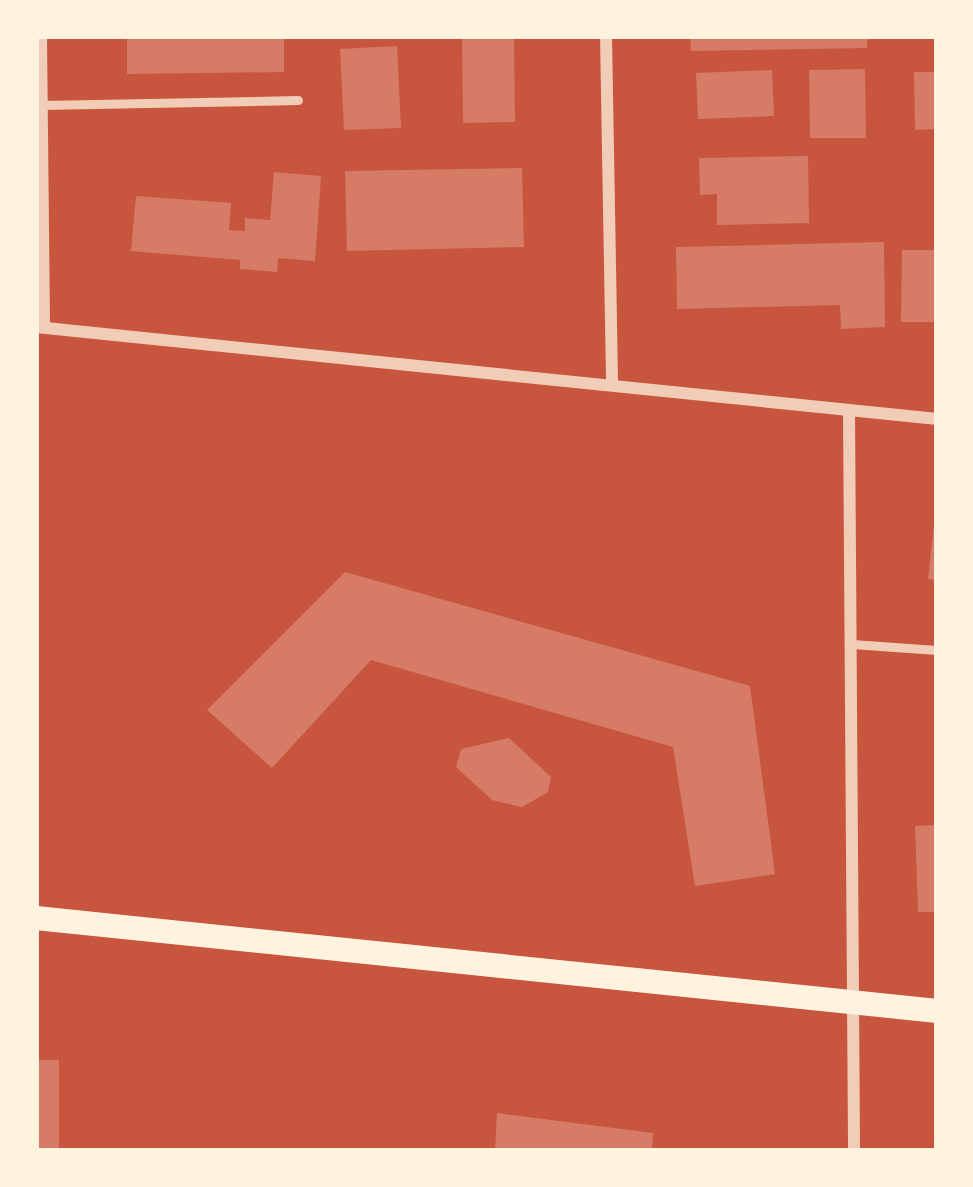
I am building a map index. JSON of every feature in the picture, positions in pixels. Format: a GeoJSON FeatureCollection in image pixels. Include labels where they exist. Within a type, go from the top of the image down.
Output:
{"type":"FeatureCollection","features":[{"type":"Feature","properties":{"kind":"main road"},"geometry":{"type":"LineString","coordinates":[[36,919],[937,1011]]}},
{"type":"Feature","properties":{"kind":"street"},"geometry":{"type":"LineString","coordinates":[[40,36],[40,327],[612,382],[937,419]]}},
{"type":"Feature","properties":{"kind":"street"},"geometry":{"type":"LineString","coordinates":[[606,36],[612,382]]}},
{"type":"Feature","properties":{"kind":"street"},"geometry":{"type":"LineString","coordinates":[[849,410],[858,1003],[854,1151]]}},
{"type":"Feature","properties":{"kind":"lane"},"geometry":{"type":"LineString","coordinates":[[41,105],[298,100]]}},
{"type":"Feature","properties":{"kind":"lane"},"geometry":{"type":"LineString","coordinates":[[852,644],[937,650]]}},
{"type":"Feature","properties":{"kind":"building"},"geometry":{"type":"Polygon","coordinates":[[[127,36],[284,36],[284,72],[127,74],[127,36]]]}},
{"type":"Feature","properties":{"kind":"building"},"geometry":{"type":"Polygon","coordinates":[[[462,36],[514,36],[515,122],[463,123],[462,36]]]}},
{"type":"Feature","properties":{"kind":"building"},"geometry":{"type":"Polygon","coordinates":[[[690,36],[867,36],[867,48],[691,51],[690,36]]]}},
{"type":"Feature","properties":{"kind":"building"},"geometry":{"type":"Polygon","coordinates":[[[397,46],[401,128],[344,130],[340,49],[397,46]]]}},
{"type":"Feature","properties":{"kind":"building"},"geometry":{"type":"Polygon","coordinates":[[[865,69],[866,138],[810,138],[809,70],[865,69]]]}},
{"type":"Feature","properties":{"kind":"building"},"geometry":{"type":"Polygon","coordinates":[[[772,70],[774,116],[698,119],[696,73],[772,70]]]}},
{"type":"Feature","properties":{"kind":"building"},"geometry":{"type":"Polygon","coordinates":[[[914,72],[937,72],[937,129],[915,130],[914,72]]]}},
{"type":"Feature","properties":{"kind":"building"},"geometry":{"type":"Polygon","coordinates":[[[808,156],[809,223],[717,225],[717,194],[700,195],[699,158],[808,156]]]}},
{"type":"Feature","properties":{"kind":"building"},"geometry":{"type":"Polygon","coordinates":[[[522,168],[524,247],[347,251],[345,171],[522,168]]]}},
{"type":"Feature","properties":{"kind":"building"},"geometry":{"type":"Polygon","coordinates":[[[274,172],[321,176],[315,261],[278,258],[277,272],[240,269],[240,260],[131,251],[136,196],[231,203],[229,230],[245,231],[245,218],[270,220],[274,172]]]}},
{"type":"Feature","properties":{"kind":"building"},"geometry":{"type":"Polygon","coordinates":[[[884,242],[885,327],[841,329],[840,305],[677,309],[676,247],[884,242]]]}},
{"type":"Feature","properties":{"kind":"building"},"geometry":{"type":"Polygon","coordinates":[[[902,250],[937,250],[937,322],[901,322],[902,250]]]}},
{"type":"Feature","properties":{"kind":"building"},"geometry":{"type":"Polygon","coordinates":[[[937,525],[937,580],[928,579],[937,525]]]}},
{"type":"Feature","properties":{"kind":"building"},"geometry":{"type":"Polygon","coordinates":[[[345,572],[750,686],[775,874],[695,886],[673,747],[371,660],[272,768],[207,710],[345,572]]]}},
{"type":"Feature","properties":{"kind":"building"},"geometry":{"type":"Polygon","coordinates":[[[509,738],[551,777],[548,792],[522,807],[492,800],[456,767],[461,749],[509,738]]]}},
{"type":"Feature","properties":{"kind":"building"},"geometry":{"type":"Polygon","coordinates":[[[937,825],[937,912],[918,912],[915,826],[937,825]]]}},
{"type":"Feature","properties":{"kind":"building"},"geometry":{"type":"Polygon","coordinates":[[[36,1060],[59,1060],[59,1151],[36,1151],[36,1060]]]}},
{"type":"Feature","properties":{"kind":"building"},"geometry":{"type":"Polygon","coordinates":[[[497,1113],[653,1133],[652,1151],[495,1151],[497,1113]]]}}]}
